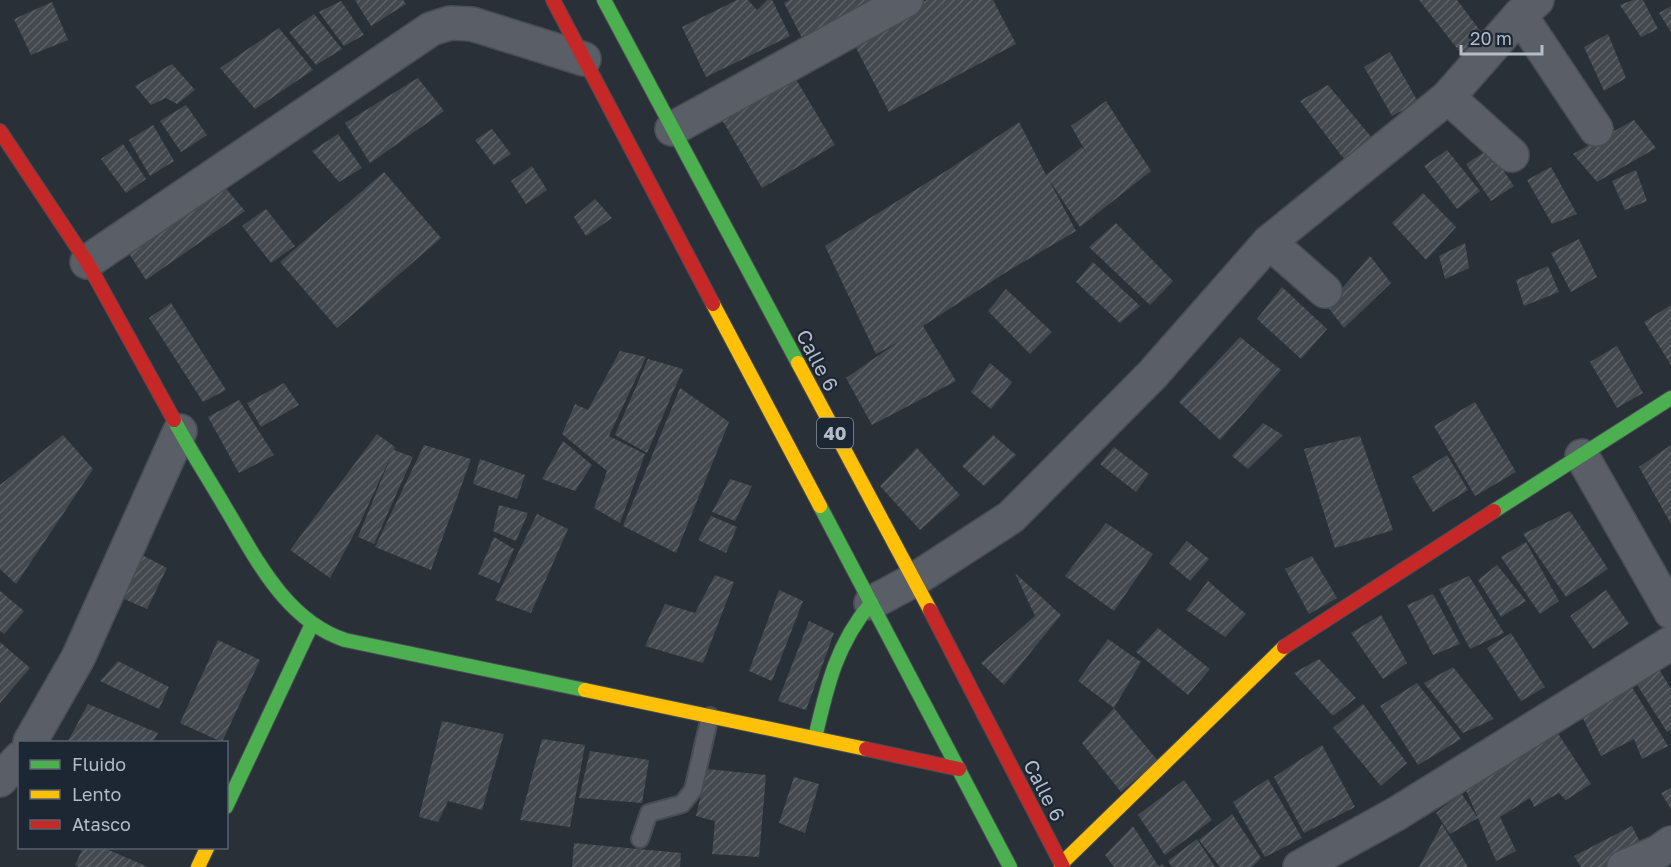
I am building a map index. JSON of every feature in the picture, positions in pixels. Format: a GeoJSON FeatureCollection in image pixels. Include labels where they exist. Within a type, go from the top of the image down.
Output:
{"type":"FeatureCollection","features":[{"type":"Feature","properties":{"kind":"main road","name":"40"},"geometry":{"type":"LineString","coordinates":[[553,0],[1010,867]]}},
{"type":"Feature","properties":{"kind":"main road","name":"Calle 6"},"geometry":{"type":"LineString","coordinates":[[604,0],[914,580],[1062,865]]}},
{"type":"Feature","properties":{"kind":"main road"},"geometry":{"type":"LineString","coordinates":[[0,131],[87,262],[180,431],[266,576],[287,601],[312,624],[327,634],[345,640],[959,769]]}},
{"type":"Feature","properties":{"kind":"main road"},"geometry":{"type":"LineString","coordinates":[[1062,865],[1287,644],[1671,398]]}},
{"type":"Feature","properties":{"kind":"main road"},"geometry":{"type":"LineString","coordinates":[[815,738],[831,671],[844,637],[871,603]]}},
{"type":"Feature","properties":{"kind":"main road"},"geometry":{"type":"LineString","coordinates":[[228,803],[312,624]]}},
{"type":"Feature","properties":{"kind":"main road"},"geometry":{"type":"LineString","coordinates":[[198,867],[207,849]]}},
{"type":"Feature","properties":{"kind":"street"},"geometry":{"type":"LineString","coordinates":[[672,129],[906,0]]}},
{"type":"Feature","properties":{"kind":"street"},"geometry":{"type":"LineString","coordinates":[[871,603],[914,580],[1011,517],[1152,375],[1269,242],[1448,97],[1528,7],[1596,129]]}},
{"type":"Feature","properties":{"kind":"street"},"geometry":{"type":"LineString","coordinates":[[87,262],[431,29],[450,23],[472,24],[584,59]]}},
{"type":"Feature","properties":{"kind":"street"},"geometry":{"type":"LineString","coordinates":[[1448,97],[1512,155]]}},
{"type":"Feature","properties":{"kind":"street"},"geometry":{"type":"LineString","coordinates":[[1269,242],[1325,291]]}},
{"type":"Feature","properties":{"kind":"street"},"geometry":{"type":"LineString","coordinates":[[31,741],[78,658],[180,431]]}},
{"type":"Feature","properties":{"kind":"street"},"geometry":{"type":"LineString","coordinates":[[1582,456],[1671,612]]}},
{"type":"Feature","properties":{"kind":"street"},"geometry":{"type":"LineString","coordinates":[[1300,867],[1396,814],[1666,656]]}},
{"type":"Feature","properties":{"kind":"street"},"geometry":{"type":"LineString","coordinates":[[0,780],[18,760]]}},
{"type":"Feature","properties":{"kind":"street"},"geometry":{"type":"LineString","coordinates":[[1624,867],[1658,852],[1671,843]]}},
{"type":"Feature","properties":{"kind":"lane"},"geometry":{"type":"LineString","coordinates":[[640,839],[649,813],[682,804],[693,790],[710,716]]}},
{"type":"Feature","properties":{"kind":"building"},"geometry":{"type":"Polygon","coordinates":[[[355,0],[403,0],[406,4],[371,26],[355,0]]]}},
{"type":"Feature","properties":{"kind":"building"},"geometry":{"type":"Polygon","coordinates":[[[737,0],[748,0],[757,10],[767,0],[772,0],[790,36],[706,77],[682,27],[737,0]]]}},
{"type":"Feature","properties":{"kind":"building"},"geometry":{"type":"Polygon","coordinates":[[[789,0],[877,0],[802,38],[784,3],[789,0]]]}},
{"type":"Feature","properties":{"kind":"building"},"geometry":{"type":"Polygon","coordinates":[[[927,0],[993,0],[1016,44],[889,112],[852,40],[927,0]]]}},
{"type":"Feature","properties":{"kind":"building"},"geometry":{"type":"Polygon","coordinates":[[[1419,0],[1457,0],[1485,37],[1467,61],[1419,0]]]}},
{"type":"Feature","properties":{"kind":"building"},"geometry":{"type":"Polygon","coordinates":[[[1633,0],[1643,0],[1658,29],[1641,37],[1620,5],[1633,0]]]}},
{"type":"Feature","properties":{"kind":"building"},"geometry":{"type":"Polygon","coordinates":[[[341,1],[364,35],[344,46],[319,12],[341,1]]]}},
{"type":"Feature","properties":{"kind":"building"},"geometry":{"type":"Polygon","coordinates":[[[52,2],[68,40],[31,55],[14,19],[52,2]]]}},
{"type":"Feature","properties":{"kind":"building"},"geometry":{"type":"Polygon","coordinates":[[[1671,6],[1671,32],[1659,13],[1671,6]]]}},
{"type":"Feature","properties":{"kind":"building"},"geometry":{"type":"Polygon","coordinates":[[[314,14],[342,49],[316,65],[289,32],[314,14]]]}},
{"type":"Feature","properties":{"kind":"building"},"geometry":{"type":"Polygon","coordinates":[[[279,28],[313,70],[255,109],[220,68],[279,28]]]}},
{"type":"Feature","properties":{"kind":"building"},"geometry":{"type":"Polygon","coordinates":[[[1608,34],[1626,78],[1604,91],[1584,47],[1608,34]]]}},
{"type":"Feature","properties":{"kind":"building"},"geometry":{"type":"Polygon","coordinates":[[[1390,52],[1418,102],[1392,116],[1364,67],[1390,52]]]}},
{"type":"Feature","properties":{"kind":"building"},"geometry":{"type":"Polygon","coordinates":[[[172,64],[195,90],[177,104],[166,98],[151,105],[135,86],[172,64]]]}},
{"type":"Feature","properties":{"kind":"building"},"geometry":{"type":"Polygon","coordinates":[[[791,71],[835,145],[762,188],[718,113],[791,71]]]}},
{"type":"Feature","properties":{"kind":"building"},"geometry":{"type":"Polygon","coordinates":[[[418,78],[444,111],[370,163],[345,123],[418,78]]]}},
{"type":"Feature","properties":{"kind":"building"},"geometry":{"type":"Polygon","coordinates":[[[1328,85],[1377,144],[1350,167],[1300,101],[1328,85]]]}},
{"type":"Feature","properties":{"kind":"building"},"geometry":{"type":"Polygon","coordinates":[[[1106,101],[1151,171],[1080,227],[1048,178],[1076,231],[1008,271],[923,326],[956,381],[872,425],[846,378],[898,342],[876,354],[825,246],[954,166],[1019,122],[1046,175],[1082,147],[1087,154],[1071,126],[1106,101]]]}},
{"type":"Feature","properties":{"kind":"building"},"geometry":{"type":"Polygon","coordinates":[[[186,105],[207,135],[181,152],[160,121],[186,105]]]}},
{"type":"Feature","properties":{"kind":"building"},"geometry":{"type":"Polygon","coordinates":[[[1634,120],[1656,148],[1597,182],[1573,154],[1634,120]]]}},
{"type":"Feature","properties":{"kind":"building"},"geometry":{"type":"Polygon","coordinates":[[[153,125],[174,161],[150,176],[129,140],[153,125]]]}},
{"type":"Feature","properties":{"kind":"building"},"geometry":{"type":"Polygon","coordinates":[[[492,129],[511,154],[494,165],[475,140],[492,129]]]}},
{"type":"Feature","properties":{"kind":"building"},"geometry":{"type":"Polygon","coordinates":[[[338,134],[362,168],[339,182],[312,151],[338,134]]]}},
{"type":"Feature","properties":{"kind":"building"},"geometry":{"type":"Polygon","coordinates":[[[123,144],[146,179],[126,193],[101,159],[123,144]]]}},
{"type":"Feature","properties":{"kind":"building"},"geometry":{"type":"Polygon","coordinates":[[[1489,149],[1514,186],[1491,201],[1466,164],[1489,149]]]}},
{"type":"Feature","properties":{"kind":"building"},"geometry":{"type":"Polygon","coordinates":[[[1447,150],[1480,191],[1457,209],[1424,166],[1447,150]]]}},
{"type":"Feature","properties":{"kind":"building"},"geometry":{"type":"Polygon","coordinates":[[[532,166],[547,190],[526,204],[511,181],[532,166]]]}},
{"type":"Feature","properties":{"kind":"building"},"geometry":{"type":"Polygon","coordinates":[[[1551,167],[1577,214],[1552,224],[1527,180],[1551,167]]]}},
{"type":"Feature","properties":{"kind":"building"},"geometry":{"type":"Polygon","coordinates":[[[1636,170],[1647,201],[1625,210],[1612,181],[1636,170]]]}},
{"type":"Feature","properties":{"kind":"building"},"geometry":{"type":"Polygon","coordinates":[[[384,172],[441,238],[337,328],[280,262],[384,172]]]}},
{"type":"Feature","properties":{"kind":"building"},"geometry":{"type":"Polygon","coordinates":[[[223,185],[245,211],[146,280],[128,252],[223,185]]]}},
{"type":"Feature","properties":{"kind":"building"},"geometry":{"type":"Polygon","coordinates":[[[1423,193],[1456,227],[1426,260],[1392,223],[1423,193]]]}},
{"type":"Feature","properties":{"kind":"building"},"geometry":{"type":"Polygon","coordinates":[[[595,199],[612,218],[586,236],[574,217],[595,199]]]}},
{"type":"Feature","properties":{"kind":"building"},"geometry":{"type":"Polygon","coordinates":[[[266,209],[295,246],[271,263],[242,226],[266,209]]]}},
{"type":"Feature","properties":{"kind":"building"},"geometry":{"type":"Polygon","coordinates":[[[1116,223],[1173,281],[1150,305],[1089,247],[1116,223]]]}},
{"type":"Feature","properties":{"kind":"building"},"geometry":{"type":"Polygon","coordinates":[[[1579,239],[1597,277],[1571,292],[1551,253],[1579,239]]]}},
{"type":"Feature","properties":{"kind":"building"},"geometry":{"type":"Polygon","coordinates":[[[1465,243],[1469,268],[1445,279],[1439,256],[1465,243]]]}},
{"type":"Feature","properties":{"kind":"building"},"geometry":{"type":"Polygon","coordinates":[[[1370,256],[1391,283],[1344,328],[1327,306],[1370,256]]]}},
{"type":"Feature","properties":{"kind":"building"},"geometry":{"type":"Polygon","coordinates":[[[1093,262],[1140,306],[1120,323],[1076,282],[1093,262]]]}},
{"type":"Feature","properties":{"kind":"building"},"geometry":{"type":"Polygon","coordinates":[[[1548,266],[1559,292],[1524,306],[1516,280],[1548,266]]]}},
{"type":"Feature","properties":{"kind":"building"},"geometry":{"type":"Polygon","coordinates":[[[1282,287],[1327,329],[1301,359],[1257,319],[1282,287]]]}},
{"type":"Feature","properties":{"kind":"building"},"geometry":{"type":"Polygon","coordinates":[[[1006,289],[1052,332],[1030,354],[988,311],[1006,289]]]}},
{"type":"Feature","properties":{"kind":"building"},"geometry":{"type":"Polygon","coordinates":[[[171,303],[226,390],[203,402],[149,318],[171,303]]]}},
{"type":"Feature","properties":{"kind":"building"},"geometry":{"type":"Polygon","coordinates":[[[1671,305],[1671,365],[1644,322],[1671,305]]]}},
{"type":"Feature","properties":{"kind":"building"},"geometry":{"type":"Polygon","coordinates":[[[1240,337],[1281,370],[1220,440],[1179,402],[1240,337]]]}},
{"type":"Feature","properties":{"kind":"building"},"geometry":{"type":"Polygon","coordinates":[[[1617,346],[1643,393],[1617,408],[1590,362],[1617,346]]]}},
{"type":"Feature","properties":{"kind":"building"},"geometry":{"type":"Polygon","coordinates":[[[620,351],[646,357],[609,436],[645,454],[620,523],[594,508],[607,471],[562,434],[575,404],[588,410],[620,351]]]}},
{"type":"Feature","properties":{"kind":"building"},"geometry":{"type":"Polygon","coordinates":[[[648,359],[683,369],[647,453],[615,435],[648,359]]]}},
{"type":"Feature","properties":{"kind":"building"},"geometry":{"type":"Polygon","coordinates":[[[990,363],[1012,382],[991,409],[971,392],[990,363]]]}},
{"type":"Feature","properties":{"kind":"building"},"geometry":{"type":"Polygon","coordinates":[[[284,383],[299,405],[261,427],[247,403],[284,383]]]}},
{"type":"Feature","properties":{"kind":"building"},"geometry":{"type":"Polygon","coordinates":[[[680,388],[729,422],[676,553],[623,526],[680,388]]]}},
{"type":"Feature","properties":{"kind":"building"},"geometry":{"type":"Polygon","coordinates":[[[239,400],[274,455],[239,473],[208,417],[239,400]]]}},
{"type":"Feature","properties":{"kind":"building"},"geometry":{"type":"Polygon","coordinates":[[[1475,402],[1516,472],[1475,496],[1434,426],[1475,402]]]}},
{"type":"Feature","properties":{"kind":"building"},"geometry":{"type":"Polygon","coordinates":[[[1263,423],[1283,435],[1248,469],[1232,456],[1263,423]]]}},
{"type":"Feature","properties":{"kind":"building"},"geometry":{"type":"Polygon","coordinates":[[[377,434],[395,447],[394,450],[413,457],[374,544],[358,537],[392,454],[359,525],[330,578],[290,550],[377,434]]]}},
{"type":"Feature","properties":{"kind":"building"},"geometry":{"type":"Polygon","coordinates":[[[63,435],[93,469],[16,584],[0,569],[0,485],[63,435]]]}},
{"type":"Feature","properties":{"kind":"building"},"geometry":{"type":"Polygon","coordinates":[[[993,435],[1016,455],[984,486],[962,466],[993,435]]]}},
{"type":"Feature","properties":{"kind":"building"},"geometry":{"type":"Polygon","coordinates":[[[1360,436],[1393,530],[1335,548],[1304,449],[1360,436]]]}},
{"type":"Feature","properties":{"kind":"building"},"geometry":{"type":"Polygon","coordinates":[[[563,441],[592,465],[575,491],[542,479],[563,441]]]}},
{"type":"Feature","properties":{"kind":"building"},"geometry":{"type":"Polygon","coordinates":[[[424,445],[471,459],[431,570],[375,547],[424,445]]]}},
{"type":"Feature","properties":{"kind":"building"},"geometry":{"type":"Polygon","coordinates":[[[1671,445],[1671,524],[1639,467],[1671,445]]]}},
{"type":"Feature","properties":{"kind":"building"},"geometry":{"type":"Polygon","coordinates":[[[1114,447],[1149,474],[1136,492],[1100,464],[1114,447]]]}},
{"type":"Feature","properties":{"kind":"building"},"geometry":{"type":"Polygon","coordinates":[[[917,448],[960,495],[920,530],[880,486],[917,448]]]}},
{"type":"Feature","properties":{"kind":"building"},"geometry":{"type":"Polygon","coordinates":[[[1447,455],[1468,490],[1433,512],[1412,477],[1447,455]]]}},
{"type":"Feature","properties":{"kind":"building"},"geometry":{"type":"Polygon","coordinates":[[[480,459],[525,475],[517,499],[473,484],[480,459]]]}},
{"type":"Feature","properties":{"kind":"building"},"geometry":{"type":"Polygon","coordinates":[[[730,479],[752,486],[735,521],[712,512],[730,479]]]}},
{"type":"Feature","properties":{"kind":"building"},"geometry":{"type":"Polygon","coordinates":[[[499,505],[528,513],[516,541],[493,531],[499,505]]]}},
{"type":"Feature","properties":{"kind":"building"},"geometry":{"type":"Polygon","coordinates":[[[1570,511],[1608,569],[1566,597],[1523,534],[1570,511]]]}},
{"type":"Feature","properties":{"kind":"building"},"geometry":{"type":"Polygon","coordinates":[[[537,514],[568,529],[531,613],[495,600],[537,514]]]}},
{"type":"Feature","properties":{"kind":"building"},"geometry":{"type":"Polygon","coordinates":[[[711,516],[737,527],[726,553],[698,540],[711,516]]]}},
{"type":"Feature","properties":{"kind":"building"},"geometry":{"type":"Polygon","coordinates":[[[1106,523],[1153,554],[1114,611],[1065,576],[1106,523]]]}},
{"type":"Feature","properties":{"kind":"building"},"geometry":{"type":"Polygon","coordinates":[[[494,537],[514,549],[499,583],[478,574],[494,537]]]}},
{"type":"Feature","properties":{"kind":"building"},"geometry":{"type":"Polygon","coordinates":[[[1187,541],[1209,559],[1190,581],[1169,563],[1187,541]]]}},
{"type":"Feature","properties":{"kind":"building"},"geometry":{"type":"Polygon","coordinates":[[[1526,542],[1559,601],[1540,614],[1501,557],[1526,542]]]}},
{"type":"Feature","properties":{"kind":"building"},"geometry":{"type":"Polygon","coordinates":[[[142,555],[167,568],[147,609],[122,598],[142,555]]]}},
{"type":"Feature","properties":{"kind":"building"},"geometry":{"type":"Polygon","coordinates":[[[1312,556],[1337,598],[1309,614],[1285,569],[1312,556]]]}},
{"type":"Feature","properties":{"kind":"building"},"geometry":{"type":"Polygon","coordinates":[[[1497,565],[1526,601],[1501,617],[1478,580],[1497,565]]]}},
{"type":"Feature","properties":{"kind":"building"},"geometry":{"type":"Polygon","coordinates":[[[1015,573],[1061,615],[1004,685],[981,663],[1035,616],[1015,573]]]}},
{"type":"Feature","properties":{"kind":"building"},"geometry":{"type":"Polygon","coordinates":[[[715,575],[734,582],[703,663],[645,646],[665,604],[695,613],[715,575]]]}},
{"type":"Feature","properties":{"kind":"building"},"geometry":{"type":"Polygon","coordinates":[[[1469,576],[1504,633],[1470,649],[1439,589],[1469,576]]]}},
{"type":"Feature","properties":{"kind":"building"},"geometry":{"type":"Polygon","coordinates":[[[1208,581],[1246,614],[1225,637],[1186,610],[1208,581]]]}},
{"type":"Feature","properties":{"kind":"building"},"geometry":{"type":"Polygon","coordinates":[[[779,590],[803,601],[772,681],[749,671],[779,590]]]}},
{"type":"Feature","properties":{"kind":"building"},"geometry":{"type":"Polygon","coordinates":[[[1606,590],[1629,624],[1593,649],[1570,616],[1606,590]]]}},
{"type":"Feature","properties":{"kind":"building"},"geometry":{"type":"Polygon","coordinates":[[[0,591],[24,611],[4,634],[0,631],[0,591]]]}},
{"type":"Feature","properties":{"kind":"building"},"geometry":{"type":"Polygon","coordinates":[[[1433,594],[1460,644],[1433,655],[1407,605],[1433,594]]]}},
{"type":"Feature","properties":{"kind":"building"},"geometry":{"type":"Polygon","coordinates":[[[1381,615],[1407,663],[1383,679],[1351,633],[1381,615]]]}},
{"type":"Feature","properties":{"kind":"building"},"geometry":{"type":"Polygon","coordinates":[[[809,621],[834,633],[806,710],[778,701],[809,621]]]}},
{"type":"Feature","properties":{"kind":"building"},"geometry":{"type":"Polygon","coordinates":[[[1158,628],[1210,669],[1188,695],[1136,652],[1158,628]]]}},
{"type":"Feature","properties":{"kind":"building"},"geometry":{"type":"Polygon","coordinates":[[[1511,633],[1545,687],[1521,701],[1487,648],[1511,633]]]}},
{"type":"Feature","properties":{"kind":"building"},"geometry":{"type":"Polygon","coordinates":[[[1108,639],[1141,662],[1114,708],[1078,681],[1108,639]]]}},
{"type":"Feature","properties":{"kind":"building"},"geometry":{"type":"Polygon","coordinates":[[[218,640],[260,660],[222,741],[180,723],[218,640]]]}},
{"type":"Feature","properties":{"kind":"building"},"geometry":{"type":"Polygon","coordinates":[[[0,642],[30,668],[0,703],[0,642]]]}},
{"type":"Feature","properties":{"kind":"building"},"geometry":{"type":"Polygon","coordinates":[[[1319,659],[1356,698],[1333,716],[1294,673],[1319,659]]]}},
{"type":"Feature","properties":{"kind":"building"},"geometry":{"type":"Polygon","coordinates":[[[118,661],[169,687],[159,709],[100,681],[118,661]]]}},
{"type":"Feature","properties":{"kind":"building"},"geometry":{"type":"Polygon","coordinates":[[[1453,667],[1494,719],[1463,733],[1424,683],[1453,667]]]}},
{"type":"Feature","properties":{"kind":"building"},"geometry":{"type":"Polygon","coordinates":[[[1659,669],[1671,689],[1671,730],[1667,732],[1634,680],[1659,669]]]}},
{"type":"Feature","properties":{"kind":"building"},"geometry":{"type":"Polygon","coordinates":[[[1417,683],[1461,739],[1418,765],[1380,706],[1417,683]]]}},
{"type":"Feature","properties":{"kind":"building"},"geometry":{"type":"Polygon","coordinates":[[[1630,684],[1668,746],[1642,759],[1634,739],[1601,756],[1579,710],[1630,684]]]}},
{"type":"Feature","properties":{"kind":"building"},"geometry":{"type":"Polygon","coordinates":[[[88,704],[158,733],[154,741],[68,741],[88,704]]]}},
{"type":"Feature","properties":{"kind":"building"},"geometry":{"type":"Polygon","coordinates":[[[1363,704],[1407,763],[1381,786],[1333,728],[1363,704]]]}},
{"type":"Feature","properties":{"kind":"building"},"geometry":{"type":"Polygon","coordinates":[[[1114,708],[1158,761],[1121,792],[1082,743],[1114,708]]]}},
{"type":"Feature","properties":{"kind":"building"},"geometry":{"type":"Polygon","coordinates":[[[442,721],[504,734],[482,810],[448,801],[438,822],[419,817],[442,721]]]}},
{"type":"Feature","properties":{"kind":"building"},"geometry":{"type":"Polygon","coordinates":[[[1555,729],[1591,784],[1566,800],[1559,793],[1534,807],[1530,798],[1500,817],[1516,851],[1496,861],[1465,788],[1555,729]]]}},
{"type":"Feature","properties":{"kind":"building"},"geometry":{"type":"Polygon","coordinates":[[[542,739],[585,745],[570,827],[520,820],[542,739]]]}},
{"type":"Feature","properties":{"kind":"building"},"geometry":{"type":"Polygon","coordinates":[[[1322,745],[1355,807],[1304,833],[1274,777],[1322,745]]]}},
{"type":"Feature","properties":{"kind":"building"},"geometry":{"type":"Polygon","coordinates":[[[590,751],[649,760],[642,803],[579,798],[590,751]]]}},
{"type":"Feature","properties":{"kind":"building"},"geometry":{"type":"Polygon","coordinates":[[[707,769],[766,775],[759,857],[712,854],[715,821],[696,816],[707,769]]]}},
{"type":"Feature","properties":{"kind":"building"},"geometry":{"type":"Polygon","coordinates":[[[794,777],[819,784],[805,833],[779,823],[794,777]]]}},
{"type":"Feature","properties":{"kind":"building"},"geometry":{"type":"Polygon","coordinates":[[[1268,779],[1302,838],[1265,857],[1233,802],[1268,779]]]}},
{"type":"Feature","properties":{"kind":"building"},"geometry":{"type":"Polygon","coordinates":[[[1184,780],[1212,820],[1165,855],[1138,815],[1184,780]]]}},
{"type":"Feature","properties":{"kind":"building"},"geometry":{"type":"Polygon","coordinates":[[[1671,788],[1671,809],[1661,793],[1671,788]]]}},
{"type":"Feature","properties":{"kind":"building"},"geometry":{"type":"Polygon","coordinates":[[[1461,793],[1478,818],[1450,834],[1436,813],[1461,793]]]}},
{"type":"Feature","properties":{"kind":"building"},"geometry":{"type":"Polygon","coordinates":[[[1232,814],[1261,858],[1252,867],[1220,867],[1199,840],[1232,814]]]}},
{"type":"Feature","properties":{"kind":"building"},"geometry":{"type":"Polygon","coordinates":[[[1442,824],[1468,867],[1419,867],[1442,824]]]}},
{"type":"Feature","properties":{"kind":"building"},"geometry":{"type":"Polygon","coordinates":[[[1133,826],[1159,867],[1114,867],[1105,855],[1133,826]]]}},
{"type":"Feature","properties":{"kind":"building"},"geometry":{"type":"Polygon","coordinates":[[[1632,826],[1642,846],[1605,867],[1581,867],[1574,856],[1632,826]]]}},
{"type":"Feature","properties":{"kind":"building"},"geometry":{"type":"Polygon","coordinates":[[[1197,839],[1215,867],[1172,867],[1168,861],[1197,839]]]}},
{"type":"Feature","properties":{"kind":"building"},"geometry":{"type":"Polygon","coordinates":[[[574,843],[681,853],[680,867],[572,867],[574,843]]]}},
{"type":"Feature","properties":{"kind":"building"},"geometry":{"type":"Polygon","coordinates":[[[83,849],[106,849],[148,867],[79,867],[75,865],[83,849]]]}},
{"type":"Feature","properties":{"kind":"traffic: fast"},"geometry":{"type":"LineString","coordinates":[[604,0],[798,363]]}},
{"type":"Feature","properties":{"kind":"traffic: fast"},"geometry":{"type":"LineString","coordinates":[[1494,511],[1671,398]]}},
{"type":"Feature","properties":{"kind":"traffic: fast"},"geometry":{"type":"LineString","coordinates":[[174,420],[248,546],[274,585],[305,618],[324,631],[345,640],[585,690]]}},
{"type":"Feature","properties":{"kind":"traffic: fast"},"geometry":{"type":"LineString","coordinates":[[820,506],[1010,867]]}},
{"type":"Feature","properties":{"kind":"traffic: fast"},"geometry":{"type":"LineString","coordinates":[[815,738],[834,667],[841,650],[849,634],[871,603]]}},
{"type":"Feature","properties":{"kind":"traffic: fast"},"geometry":{"type":"LineString","coordinates":[[228,803],[312,624]]}},
{"type":"Feature","properties":{"kind":"traffic: slow"},"geometry":{"type":"LineString","coordinates":[[713,304],[820,506]]}},
{"type":"Feature","properties":{"kind":"traffic: slow"},"geometry":{"type":"LineString","coordinates":[[798,363],[930,610]]}},
{"type":"Feature","properties":{"kind":"traffic: slow"},"geometry":{"type":"LineString","coordinates":[[1061,864],[1284,647]]}},
{"type":"Feature","properties":{"kind":"traffic: slow"},"geometry":{"type":"LineString","coordinates":[[585,690],[866,749]]}},
{"type":"Feature","properties":{"kind":"traffic: slow"},"geometry":{"type":"LineString","coordinates":[[198,867],[207,849]]}},
{"type":"Feature","properties":{"kind":"traffic: jam"},"geometry":{"type":"LineString","coordinates":[[553,0],[713,304]]}},
{"type":"Feature","properties":{"kind":"traffic: jam"},"geometry":{"type":"LineString","coordinates":[[0,131],[87,262],[174,420]]}},
{"type":"Feature","properties":{"kind":"traffic: jam"},"geometry":{"type":"LineString","coordinates":[[1284,647],[1494,511]]}},
{"type":"Feature","properties":{"kind":"traffic: jam"},"geometry":{"type":"LineString","coordinates":[[930,610],[1063,867]]}},
{"type":"Feature","properties":{"kind":"traffic: jam"},"geometry":{"type":"LineString","coordinates":[[866,749],[959,769]]}}]}
